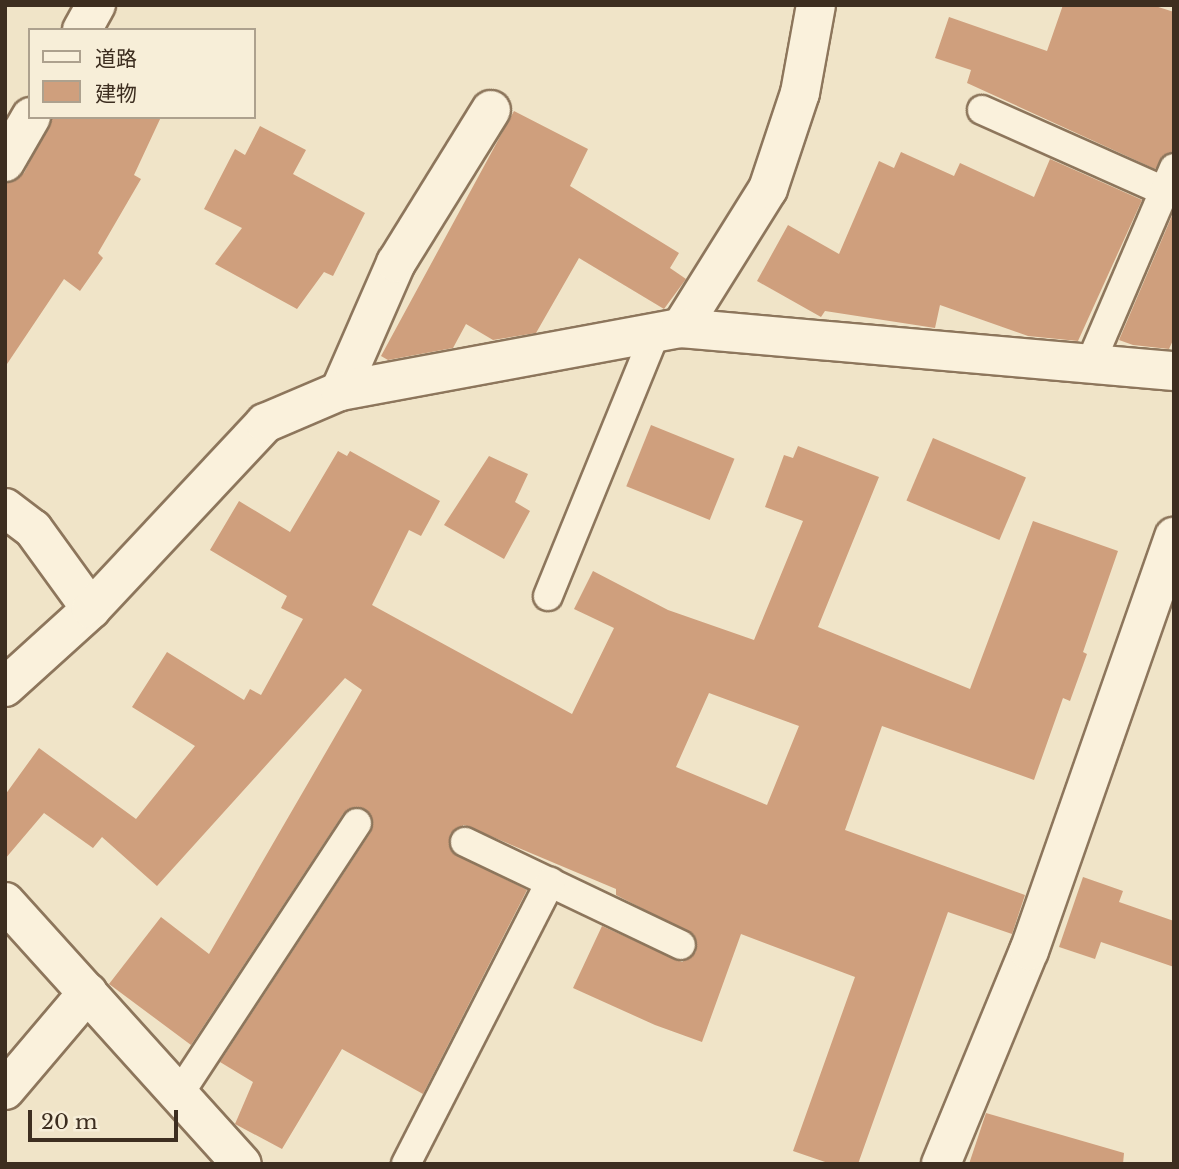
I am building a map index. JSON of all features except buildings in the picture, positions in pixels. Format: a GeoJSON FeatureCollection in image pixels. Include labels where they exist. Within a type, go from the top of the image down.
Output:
{"type":"FeatureCollection","features":[{"type":"Feature","properties":{"kind":"street"},"geometry":{"type":"LineString","coordinates":[[83,28],[96,5]]}},
{"type":"Feature","properties":{"kind":"street"},"geometry":{"type":"LineString","coordinates":[[668,331],[768,189],[800,93],[816,5]]}},
{"type":"Feature","properties":{"kind":"street"},"geometry":{"type":"LineString","coordinates":[[340,391],[396,263],[491,110]]}},
{"type":"Feature","properties":{"kind":"street"},"geometry":{"type":"LineString","coordinates":[[5,162],[30,119]]}},
{"type":"Feature","properties":{"kind":"street"},"geometry":{"type":"LineString","coordinates":[[5,687],[92,609],[265,423],[340,391],[668,331],[1174,371]]}},
{"type":"Feature","properties":{"kind":"street"},"geometry":{"type":"LineString","coordinates":[[5,508],[33,529],[92,609]]}},
{"type":"Feature","properties":{"kind":"street"},"geometry":{"type":"LineString","coordinates":[[941,1164],[1029,951],[1174,537]]}},
{"type":"Feature","properties":{"kind":"street"},"geometry":{"type":"LineString","coordinates":[[5,902],[242,1164]]}},
{"type":"Feature","properties":{"kind":"street"},"geometry":{"type":"LineString","coordinates":[[5,1090],[88,992]]}},
{"type":"Feature","properties":{"kind":"lane"},"geometry":{"type":"LineString","coordinates":[[982,110],[1169,180],[1090,363]]}},
{"type":"Feature","properties":{"kind":"lane"},"geometry":{"type":"LineString","coordinates":[[548,596],[668,331]]}},
{"type":"Feature","properties":{"kind":"lane"},"geometry":{"type":"LineString","coordinates":[[179,1094],[356,823]]}},
{"type":"Feature","properties":{"kind":"lane"},"geometry":{"type":"LineString","coordinates":[[465,842],[681,945]]}},
{"type":"Feature","properties":{"kind":"lane"},"geometry":{"type":"LineString","coordinates":[[406,1164],[550,882]]}}]}
